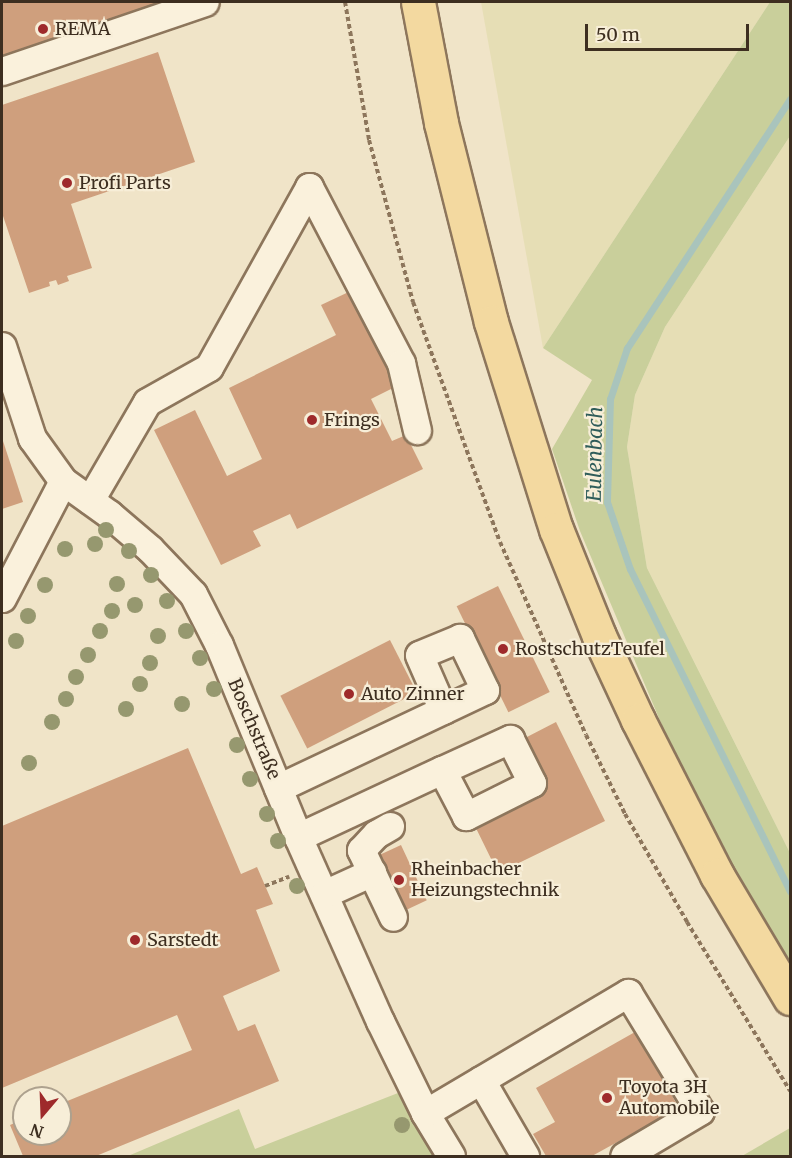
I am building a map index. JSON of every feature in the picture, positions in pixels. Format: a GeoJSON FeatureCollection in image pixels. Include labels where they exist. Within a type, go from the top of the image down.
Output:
{"type":"FeatureCollection","features":[{"type":"Feature","properties":{"kind":"main road"},"geometry":{"type":"LineString","coordinates":[[418,2],[441,123],[491,322],[556,529],[599,636],[638,720],[717,875],[790,998]]}},
{"type":"Feature","properties":{"kind":"street"},"geometry":{"type":"LineString","coordinates":[[2,71],[205,2]]}},
{"type":"Feature","properties":{"kind":"street"},"geometry":{"type":"LineString","coordinates":[[90,500],[147,402],[210,367],[309,187],[401,363],[417,430]]}},
{"type":"Feature","properties":{"kind":"street","name":"Boschstraße"},"geometry":{"type":"LineString","coordinates":[[2,346],[32,438],[63,481],[150,549],[193,594],[219,645],[298,837],[380,1021],[425,1113],[452,1156]]}},
{"type":"Feature","properties":{"kind":"street"},"geometry":{"type":"LineString","coordinates":[[2,598],[63,481]]}},
{"type":"Feature","properties":{"kind":"street"},"geometry":{"type":"LineString","coordinates":[[278,788],[443,710]]}},
{"type":"Feature","properties":{"kind":"street"},"geometry":{"type":"LineString","coordinates":[[298,837],[441,770]]}},
{"type":"Feature","properties":{"kind":"street"},"geometry":{"type":"LineString","coordinates":[[390,826],[376,834],[361,850],[393,917]]}},
{"type":"Feature","properties":{"kind":"street"},"geometry":{"type":"LineString","coordinates":[[324,894],[372,872]]}},
{"type":"Feature","properties":{"kind":"street"},"geometry":{"type":"LineString","coordinates":[[425,1113],[628,993],[700,1110],[624,1156]]}},
{"type":"Feature","properties":{"kind":"street"},"geometry":{"type":"LineString","coordinates":[[481,1080],[525,1156]]}},
{"type":"Feature","properties":{"kind":"path"},"geometry":{"type":"LineString","coordinates":[[345,2],[369,140],[413,302],[500,542],[586,735],[625,814],[687,922],[790,1091]]}},
{"type":"Feature","properties":{"kind":"shaded area"},"geometry":{"type":"Polygon","coordinates":[[[481,2],[770,2],[543,348],[481,2]]]}},
{"type":"Feature","properties":{"kind":"shaded area"},"geometry":{"type":"Polygon","coordinates":[[[790,136],[790,853],[647,568],[627,447],[635,395],[665,327],[790,136]]]}},
{"type":"Feature","properties":{"kind":"green space"},"geometry":{"type":"Polygon","coordinates":[[[770,2],[790,2],[790,136],[665,327],[635,395],[627,447],[647,568],[790,853],[790,964],[732,864],[664,730],[580,531],[552,449],[592,380],[543,348],[770,2]]]}},
{"type":"Feature","properties":{"kind":"green space"},"geometry":{"type":"Polygon","coordinates":[[[398,1093],[435,1156],[128,1156],[239,1109],[255,1149],[398,1093]]]}},
{"type":"Feature","properties":{"kind":"green space"},"geometry":{"type":"Polygon","coordinates":[[[790,1128],[790,1156],[742,1156],[790,1128]]]}},
{"type":"Feature","properties":{"kind":"building","name":"REMA"},"geometry":{"type":"Polygon","coordinates":[[[2,2],[166,2],[2,56],[2,2]]]}},
{"type":"Feature","properties":{"kind":"building","name":"Profi Parts"},"geometry":{"type":"Polygon","coordinates":[[[158,52],[195,162],[71,204],[92,268],[67,276],[69,281],[58,285],[56,280],[49,282],[50,286],[29,293],[2,213],[2,105],[158,52]]]}},
{"type":"Feature","properties":{"kind":"building","name":"Frings"},"geometry":{"type":"Polygon","coordinates":[[[355,289],[401,384],[371,399],[392,441],[406,435],[423,469],[297,529],[290,514],[253,531],[261,546],[221,565],[154,430],[195,410],[227,476],[262,459],[229,388],[336,335],[321,305],[355,289]]]}},
{"type":"Feature","properties":{"kind":"building"},"geometry":{"type":"Polygon","coordinates":[[[2,438],[23,502],[2,509],[2,438]]]}},
{"type":"Feature","properties":{"kind":"building","name":"RostschutzTeufel"},"geometry":{"type":"Polygon","coordinates":[[[498,586],[550,692],[508,712],[457,606],[498,586]]]}},
{"type":"Feature","properties":{"kind":"building","name":"Auto Zinner"},"geometry":{"type":"Polygon","coordinates":[[[390,640],[417,693],[307,748],[280,696],[390,640]]]}},
{"type":"Feature","properties":{"kind":"building"},"geometry":{"type":"Polygon","coordinates":[[[556,722],[605,821],[498,873],[472,820],[547,783],[525,738],[556,722]]]}},
{"type":"Feature","properties":{"kind":"building","name":"Sarstedt"},"geometry":{"type":"Polygon","coordinates":[[[188,748],[241,874],[257,867],[273,904],[256,910],[280,971],[223,996],[238,1031],[255,1024],[279,1081],[96,1156],[23,1156],[19,1146],[72,1146],[72,1099],[192,1050],[177,1015],[2,1088],[2,826],[188,748]]]}},
{"type":"Feature","properties":{"kind":"building","name":"Rheinbacher Heizungstechnik"},"geometry":{"type":"Polygon","coordinates":[[[401,845],[427,900],[396,915],[370,859],[401,845]]]}},
{"type":"Feature","properties":{"kind":"building","name":"Toyota 3H Automobile"},"geometry":{"type":"Polygon","coordinates":[[[635,1032],[679,1108],[592,1156],[546,1156],[533,1134],[555,1122],[536,1088],[635,1032]]]}},
{"type":"Feature","properties":{"kind":"waterway","name":"Eulenbach"},"geometry":{"type":"LineString","coordinates":[[790,99],[627,348],[610,399],[607,502],[630,569],[790,891]]}},
{"type":"Feature","properties":{"kind":"place","name":"REMA"},"geometry":{"type":"Point","coordinates":[43,29]}},
{"type":"Feature","properties":{"kind":"place","name":"Profi Parts"},"geometry":{"type":"Point","coordinates":[67,183]}},
{"type":"Feature","properties":{"kind":"place","name":"Frings"},"geometry":{"type":"Point","coordinates":[312,420]}},
{"type":"Feature","properties":{"kind":"place","name":"RostschutzTeufel"},"geometry":{"type":"Point","coordinates":[503,649]}},
{"type":"Feature","properties":{"kind":"place","name":"Auto Zinner"},"geometry":{"type":"Point","coordinates":[349,694]}},
{"type":"Feature","properties":{"kind":"place","name":"Rheinbacher Heizungstechnik"},"geometry":{"type":"Point","coordinates":[399,880]}},
{"type":"Feature","properties":{"kind":"place","name":"Sarstedt"},"geometry":{"type":"Point","coordinates":[135,940]}},
{"type":"Feature","properties":{"kind":"place","name":"Toyota 3H Automobile"},"geometry":{"type":"Point","coordinates":[607,1098]}}]}
